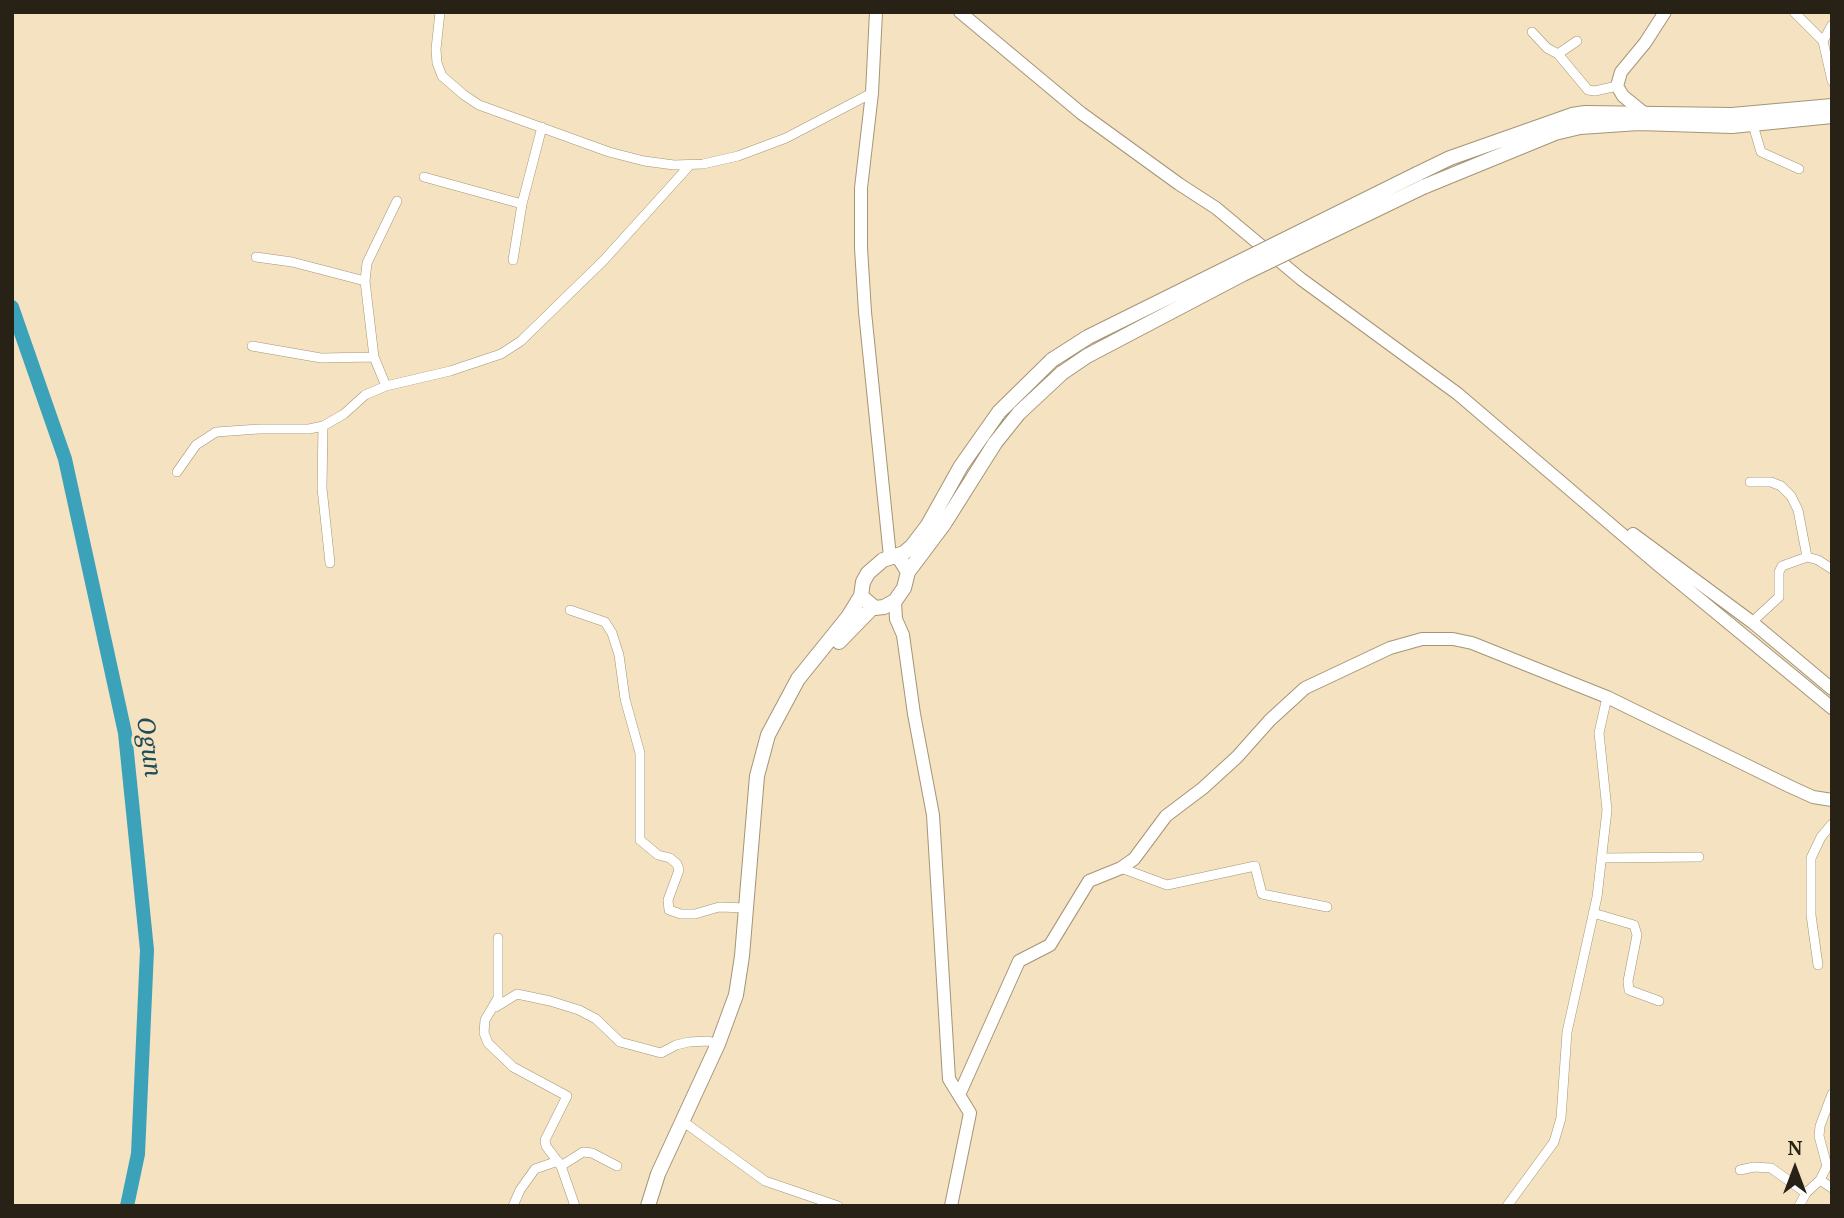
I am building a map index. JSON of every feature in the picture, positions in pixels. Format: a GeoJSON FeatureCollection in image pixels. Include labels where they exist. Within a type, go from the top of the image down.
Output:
{"type":"FeatureCollection","features":[{"type":"Feature","properties":{"kind":"main road"},"geometry":{"type":"LineString","coordinates":[[1642,118],[1732,115],[1832,106]]}},
{"type":"Feature","properties":{"kind":"main road"},"geometry":{"type":"LineString","coordinates":[[655,1206],[666,1173],[725,1046],[742,996],[765,778],[777,737],[804,685],[823,659],[904,588],[908,572],[944,524],[995,443],[1019,413],[1062,373],[1087,356],[1420,181],[1450,158],[1572,115],[1642,118],[1720,126],[1832,116]]}},
{"type":"Feature","properties":{"kind":"main road"},"geometry":{"type":"LineString","coordinates":[[648,1206],[658,1174],[718,1044],[736,995],[758,776],[768,735],[798,679],[848,617],[861,596],[863,582],[872,568],[912,546],[928,525],[961,466],[999,412],[1052,360],[1088,337],[1420,181]]}},
{"type":"Feature","properties":{"kind":"main road"},"geometry":{"type":"LineString","coordinates":[[893,557],[900,559],[908,572]]}},
{"type":"Feature","properties":{"kind":"main road"},"geometry":{"type":"LineString","coordinates":[[861,596],[884,605]]}},
{"type":"Feature","properties":{"kind":"street"},"geometry":{"type":"LineString","coordinates":[[440,12],[437,64],[442,76],[464,95],[479,105],[644,161],[703,164],[731,158],[770,145],[872,93]]}},
{"type":"Feature","properties":{"kind":"street"},"geometry":{"type":"LineString","coordinates":[[876,12],[872,93],[861,188],[862,248],[865,312],[893,557]]}},
{"type":"Feature","properties":{"kind":"street"},"geometry":{"type":"LineString","coordinates":[[960,12],[1081,113],[1216,208],[1301,279],[1458,394],[1832,708]]}},
{"type":"Feature","properties":{"kind":"street"},"geometry":{"type":"LineString","coordinates":[[1617,86],[1622,72],[1665,12]]}},
{"type":"Feature","properties":{"kind":"street"},"geometry":{"type":"LineString","coordinates":[[1794,12],[1823,41],[1832,81]]}},
{"type":"Feature","properties":{"kind":"street"},"geometry":{"type":"LineString","coordinates":[[1823,41],[1832,25]]}},
{"type":"Feature","properties":{"kind":"street"},"geometry":{"type":"LineString","coordinates":[[1532,32],[1546,48],[1558,54],[1588,90],[1617,86]]}},
{"type":"Feature","properties":{"kind":"street"},"geometry":{"type":"LineString","coordinates":[[1558,54],[1577,41]]}},
{"type":"Feature","properties":{"kind":"street"},"geometry":{"type":"LineString","coordinates":[[1617,86],[1642,118]]}},
{"type":"Feature","properties":{"kind":"street"},"geometry":{"type":"LineString","coordinates":[[1753,124],[1761,152],[1799,169]]}},
{"type":"Feature","properties":{"kind":"street"},"geometry":{"type":"LineString","coordinates":[[513,260],[523,204],[542,127]]}},
{"type":"Feature","properties":{"kind":"street"},"geometry":{"type":"LineString","coordinates":[[177,472],[197,445],[216,432],[309,429],[323,426],[344,414],[365,395],[386,386],[478,363],[501,354],[521,341],[604,260],[690,164]]}},
{"type":"Feature","properties":{"kind":"street"},"geometry":{"type":"LineString","coordinates":[[424,177],[523,204]]}},
{"type":"Feature","properties":{"kind":"street"},"geometry":{"type":"LineString","coordinates":[[386,386],[374,357],[365,281],[367,263],[397,201]]}},
{"type":"Feature","properties":{"kind":"street"},"geometry":{"type":"LineString","coordinates":[[256,257],[292,262],[365,281]]}},
{"type":"Feature","properties":{"kind":"street"},"geometry":{"type":"LineString","coordinates":[[252,345],[321,358],[374,357]]}},
{"type":"Feature","properties":{"kind":"street"},"geometry":{"type":"LineString","coordinates":[[323,426],[322,488],[330,563]]}},
{"type":"Feature","properties":{"kind":"street"},"geometry":{"type":"LineString","coordinates":[[1541,465],[1752,622],[1832,689]]}},
{"type":"Feature","properties":{"kind":"street"},"geometry":{"type":"LineString","coordinates":[[1750,482],[1771,482],[1781,486],[1791,496],[1798,510],[1807,557]]}},
{"type":"Feature","properties":{"kind":"street"},"geometry":{"type":"LineString","coordinates":[[872,568],[890,541]]}},
{"type":"Feature","properties":{"kind":"street"},"geometry":{"type":"LineString","coordinates":[[1752,622],[1779,597],[1779,572],[1782,566],[1807,557],[1832,569]]}},
{"type":"Feature","properties":{"kind":"street"},"geometry":{"type":"LineString","coordinates":[[884,605],[887,619],[903,635],[914,714],[933,815],[948,1079],[970,1113]]}},
{"type":"Feature","properties":{"kind":"street"},"geometry":{"type":"LineString","coordinates":[[570,610],[605,622],[612,633],[619,655],[625,699],[640,752],[639,840],[658,855],[670,858],[679,870],[668,900],[669,909],[681,914],[695,914],[719,907],[746,908]]}},
{"type":"Feature","properties":{"kind":"street"},"geometry":{"type":"LineString","coordinates":[[951,1206],[970,1113],[959,1095],[1019,961],[1050,944],[1089,881],[1121,868],[1134,859],[1166,816],[1203,788],[1237,757],[1270,720],[1305,688],[1399,645],[1437,638],[1472,643],[1607,697],[1813,797],[1832,800]]}},
{"type":"Feature","properties":{"kind":"street"},"geometry":{"type":"LineString","coordinates":[[1507,1206],[1554,1142],[1558,1131],[1563,1104],[1567,1032],[1593,913],[1608,810],[1599,733],[1607,697]]}},
{"type":"Feature","properties":{"kind":"street"},"geometry":{"type":"LineString","coordinates":[[1818,965],[1811,915],[1811,858],[1821,837],[1832,824]]}},
{"type":"Feature","properties":{"kind":"street"},"geometry":{"type":"LineString","coordinates":[[1602,858],[1699,857]]}},
{"type":"Feature","properties":{"kind":"street"},"geometry":{"type":"LineString","coordinates":[[1121,868],[1167,885],[1255,866],[1262,894],[1326,907]]}},
{"type":"Feature","properties":{"kind":"street"},"geometry":{"type":"LineString","coordinates":[[1593,913],[1634,925],[1637,935],[1628,981],[1629,990],[1659,1001]]}},
{"type":"Feature","properties":{"kind":"street"},"geometry":{"type":"LineString","coordinates":[[498,938],[498,998],[485,1020],[484,1033],[488,1043],[516,1069],[567,1096],[545,1140],[546,1146],[559,1163],[575,1206]]}},
{"type":"Feature","properties":{"kind":"street"},"geometry":{"type":"LineString","coordinates":[[492,1010],[506,998],[517,994],[579,1010],[596,1019],[609,1034],[629,1046],[661,1053],[689,1042],[708,1041],[718,1044]]}},
{"type":"Feature","properties":{"kind":"street"},"geometry":{"type":"LineString","coordinates":[[1799,1206],[1806,1193],[1821,1180],[1827,1166],[1819,1136],[1832,1094]]}},
{"type":"Feature","properties":{"kind":"street"},"geometry":{"type":"LineString","coordinates":[[688,1125],[765,1181],[838,1206]]}},
{"type":"Feature","properties":{"kind":"street"},"geometry":{"type":"LineString","coordinates":[[513,1206],[520,1190],[535,1169],[559,1163],[583,1152],[592,1153],[617,1166]]}},
{"type":"Feature","properties":{"kind":"street"},"geometry":{"type":"LineString","coordinates":[[1740,1170],[1771,1168],[1806,1193]]}},
{"type":"Feature","properties":{"kind":"street"},"geometry":{"type":"LineString","coordinates":[[1821,1180],[1832,1188]]}},
{"type":"Feature","properties":{"kind":"waterway","name":"Ogun"},"geometry":{"type":"LineString","coordinates":[[12,307],[65,459],[125,733],[147,950],[138,1154],[127,1206]]}}]}
